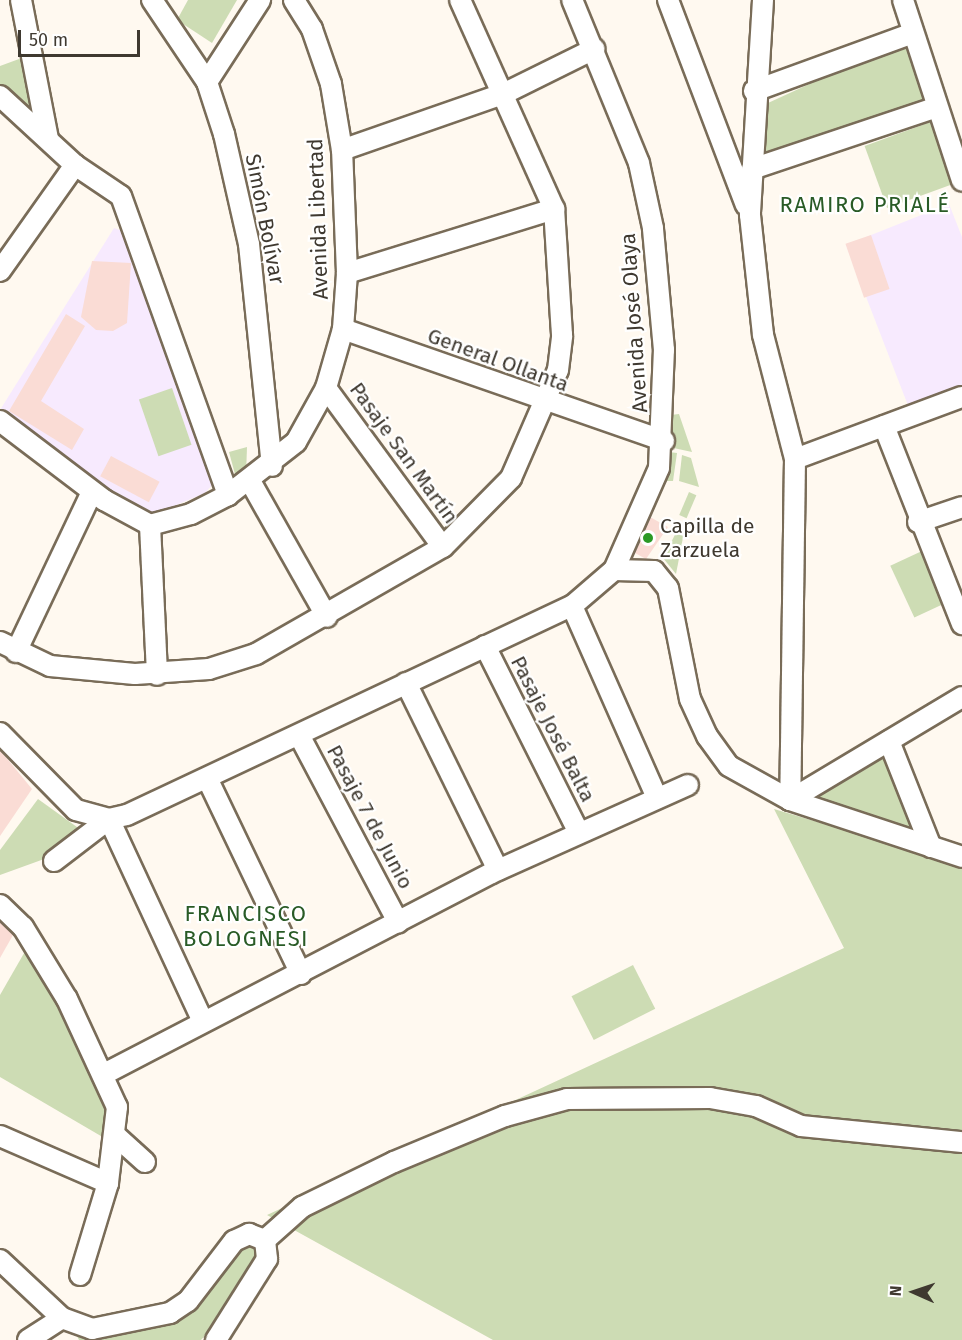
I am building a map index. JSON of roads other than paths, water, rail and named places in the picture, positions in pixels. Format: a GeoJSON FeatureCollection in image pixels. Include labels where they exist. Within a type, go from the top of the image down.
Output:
{"type":"FeatureCollection","features":[{"type":"Feature","properties":{"kind":"street"},"geometry":{"type":"LineString","coordinates":[[21,0],[49,140]]}},
{"type":"Feature","properties":{"kind":"street","name":"Simón Bolívar"},"geometry":{"type":"LineString","coordinates":[[152,0],[207,81],[249,244],[272,466]]}},
{"type":"Feature","properties":{"kind":"street"},"geometry":{"type":"LineString","coordinates":[[207,81],[260,0]]}},
{"type":"Feature","properties":{"kind":"street","name":"Avenida Libertad"},"geometry":{"type":"LineString","coordinates":[[150,525],[191,514],[228,495],[272,466],[296,442],[326,388],[343,329],[347,273],[342,150],[331,84],[312,29],[294,0]]}},
{"type":"Feature","properties":{"kind":"street"},"geometry":{"type":"LineString","coordinates":[[92,492],[8,647],[50,666],[157,675],[209,669],[256,654],[327,617],[443,547],[511,478],[547,403],[562,335],[554,209],[460,0]]}},
{"type":"Feature","properties":{"kind":"street","name":"Avenida José Olaya"},"geometry":{"type":"LineString","coordinates":[[572,0],[639,163],[653,228],[664,350],[664,441],[653,482],[614,570]]}},
{"type":"Feature","properties":{"kind":"street"},"geometry":{"type":"LineString","coordinates":[[668,0],[750,215]]}},
{"type":"Feature","properties":{"kind":"street"},"geometry":{"type":"LineString","coordinates":[[762,0],[754,91],[750,215],[763,335],[795,459],[789,800]]}},
{"type":"Feature","properties":{"kind":"street"},"geometry":{"type":"LineString","coordinates":[[903,0],[962,181]]}},
{"type":"Feature","properties":{"kind":"street"},"geometry":{"type":"LineString","coordinates":[[754,91],[913,33]]}},
{"type":"Feature","properties":{"kind":"street"},"geometry":{"type":"LineString","coordinates":[[342,150],[503,94],[594,49]]}},
{"type":"Feature","properties":{"kind":"street"},"geometry":{"type":"LineString","coordinates":[[0,96],[75,165],[122,196],[228,495]]}},
{"type":"Feature","properties":{"kind":"street"},"geometry":{"type":"LineString","coordinates":[[752,169],[937,108]]}},
{"type":"Feature","properties":{"kind":"street"},"geometry":{"type":"LineString","coordinates":[[0,272],[75,165]]}},
{"type":"Feature","properties":{"kind":"street"},"geometry":{"type":"LineString","coordinates":[[347,273],[554,209]]}},
{"type":"Feature","properties":{"kind":"street","name":"General Ollanta"},"geometry":{"type":"LineString","coordinates":[[343,329],[638,435],[664,441]]}},
{"type":"Feature","properties":{"kind":"street","name":"Pasaje San Martín"},"geometry":{"type":"LineString","coordinates":[[326,388],[443,547]]}},
{"type":"Feature","properties":{"kind":"street"},"geometry":{"type":"LineString","coordinates":[[795,459],[962,397]]}},
{"type":"Feature","properties":{"kind":"street"},"geometry":{"type":"LineString","coordinates":[[0,421],[92,492],[150,525],[157,675]]}},
{"type":"Feature","properties":{"kind":"street"},"geometry":{"type":"LineString","coordinates":[[884,426],[918,522],[962,624]]}},
{"type":"Feature","properties":{"kind":"street"},"geometry":{"type":"LineString","coordinates":[[250,481],[327,617]]}},
{"type":"Feature","properties":{"kind":"street"},"geometry":{"type":"LineString","coordinates":[[918,522],[962,507]]}},
{"type":"Feature","properties":{"kind":"street"},"geometry":{"type":"LineString","coordinates":[[54,861],[109,819],[145,810],[406,683],[572,606],[614,570],[654,571],[668,588],[685,680],[706,736],[735,771],[789,800],[895,830],[931,847],[962,857]]}},
{"type":"Feature","properties":{"kind":"street"},"geometry":{"type":"LineString","coordinates":[[572,606],[657,798]]}},
{"type":"Feature","properties":{"kind":"street","name":"Pasaje José Balta"},"geometry":{"type":"LineString","coordinates":[[485,646],[579,833]]}},
{"type":"Feature","properties":{"kind":"street"},"geometry":{"type":"LineString","coordinates":[[406,683],[498,870]]}},
{"type":"Feature","properties":{"kind":"street"},"geometry":{"type":"LineString","coordinates":[[789,800],[962,697]]}},
{"type":"Feature","properties":{"kind":"street"},"geometry":{"type":"LineString","coordinates":[[0,733],[60,798],[76,810],[109,819],[202,1019]]}},
{"type":"Feature","properties":{"kind":"street","name":"Pasaje 7 de Junio"},"geometry":{"type":"LineString","coordinates":[[299,735],[398,922]]}},
{"type":"Feature","properties":{"kind":"street"},"geometry":{"type":"LineString","coordinates":[[889,741],[931,847]]}},
{"type":"Feature","properties":{"kind":"street"},"geometry":{"type":"LineString","coordinates":[[208,780],[301,974]]}},
{"type":"Feature","properties":{"kind":"street"},"geometry":{"type":"LineString","coordinates":[[104,1074],[202,1019],[301,974],[498,870],[688,785]]}},
{"type":"Feature","properties":{"kind":"street"},"geometry":{"type":"LineString","coordinates":[[0,905],[34,944],[104,1074],[117,1107],[116,1136],[108,1183],[80,1275]]}},
{"type":"Feature","properties":{"kind":"street"},"geometry":{"type":"LineString","coordinates":[[265,1240],[302,1207],[394,1162],[505,1116],[567,1100],[710,1098],[756,1106],[801,1126],[962,1142]]}},
{"type":"Feature","properties":{"kind":"street"},"geometry":{"type":"LineString","coordinates":[[0,1136],[108,1183]]}},
{"type":"Feature","properties":{"kind":"street"},"geometry":{"type":"LineString","coordinates":[[116,1136],[145,1162]]}},
{"type":"Feature","properties":{"kind":"street"},"geometry":{"type":"LineString","coordinates":[[0,1260],[62,1318],[92,1329],[170,1313],[188,1300],[234,1241],[249,1234],[265,1240]]}},
{"type":"Feature","properties":{"kind":"street"},"geometry":{"type":"LineString","coordinates":[[216,1340],[267,1259],[265,1240]]}},
{"type":"Feature","properties":{"kind":"street"},"geometry":{"type":"LineString","coordinates":[[28,1340],[62,1318]]}},
{"type":"Feature","properties":{"kind":"place","name":"Capilla de Zarzuela"},"geometry":{"type":"Point","coordinates":[648,538]}},
{"type":"Feature","properties":{"kind":"district","name":"RAMIRO PRIALÉ"},"geometry":{"type":"Point","coordinates":[865,205]}},
{"type":"Feature","properties":{"kind":"district","name":"FRANCISCO BOLOGNESI"},"geometry":{"type":"Point","coordinates":[246,926]}}]}
